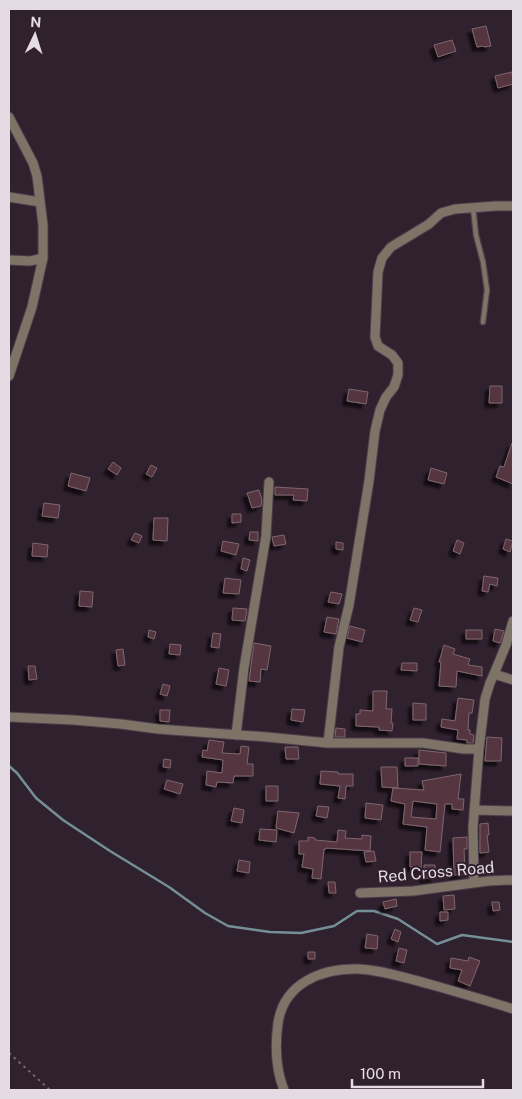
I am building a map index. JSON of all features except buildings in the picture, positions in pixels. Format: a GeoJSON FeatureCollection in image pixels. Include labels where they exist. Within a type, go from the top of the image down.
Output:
{"type":"FeatureCollection","features":[{"type":"Feature","properties":{"kind":"street"},"geometry":{"type":"LineString","coordinates":[[9,117],[33,163],[37,176],[43,225],[43,258],[32,307],[9,376]]}},
{"type":"Feature","properties":{"kind":"street"},"geometry":{"type":"LineString","coordinates":[[9,197],[40,202]]}},
{"type":"Feature","properties":{"kind":"street"},"geometry":{"type":"LineString","coordinates":[[328,743],[339,647],[350,605],[370,481],[375,430],[380,410],[386,397],[394,387],[398,375],[398,363],[392,355],[378,346],[376,337],[378,272],[382,258],[391,247],[429,224],[441,213],[454,209],[473,207],[513,206]]}},
{"type":"Feature","properties":{"kind":"street"},"geometry":{"type":"LineString","coordinates":[[9,260],[30,261],[43,258]]}},
{"type":"Feature","properties":{"kind":"street"},"geometry":{"type":"LineString","coordinates":[[236,734],[249,634],[266,536],[269,482]]}},
{"type":"Feature","properties":{"kind":"street"},"geometry":{"type":"LineString","coordinates":[[474,883],[474,810],[478,749],[485,700],[513,621]]}},
{"type":"Feature","properties":{"kind":"street"},"geometry":{"type":"LineString","coordinates":[[494,674],[513,680]]}},
{"type":"Feature","properties":{"kind":"street"},"geometry":{"type":"LineString","coordinates":[[9,717],[74,720],[199,733],[236,734],[328,743],[423,742],[478,749]]}},
{"type":"Feature","properties":{"kind":"street"},"geometry":{"type":"LineString","coordinates":[[474,810],[513,811]]}},
{"type":"Feature","properties":{"kind":"street","name":"Red Cross Road"},"geometry":{"type":"LineString","coordinates":[[360,893],[413,891],[513,880]]}},
{"type":"Feature","properties":{"kind":"street"},"geometry":{"type":"LineString","coordinates":[[284,1090],[278,1071],[277,1028],[279,1016],[284,1002],[293,990],[306,981],[323,974],[359,969],[397,975],[513,1009]]}},
{"type":"Feature","properties":{"kind":"lane"},"geometry":{"type":"LineString","coordinates":[[473,207],[476,235],[483,262],[487,290],[483,322]]}},
{"type":"Feature","properties":{"kind":"path"},"geometry":{"type":"LineString","coordinates":[[9,1053],[50,1090]]}},
{"type":"Feature","properties":{"kind":"waterway"},"geometry":{"type":"LineString","coordinates":[[9,766],[17,773],[36,798],[63,820],[228,926],[270,932],[301,933],[334,926],[357,911],[374,911],[398,919],[437,944],[462,935],[513,942]]}}]}
